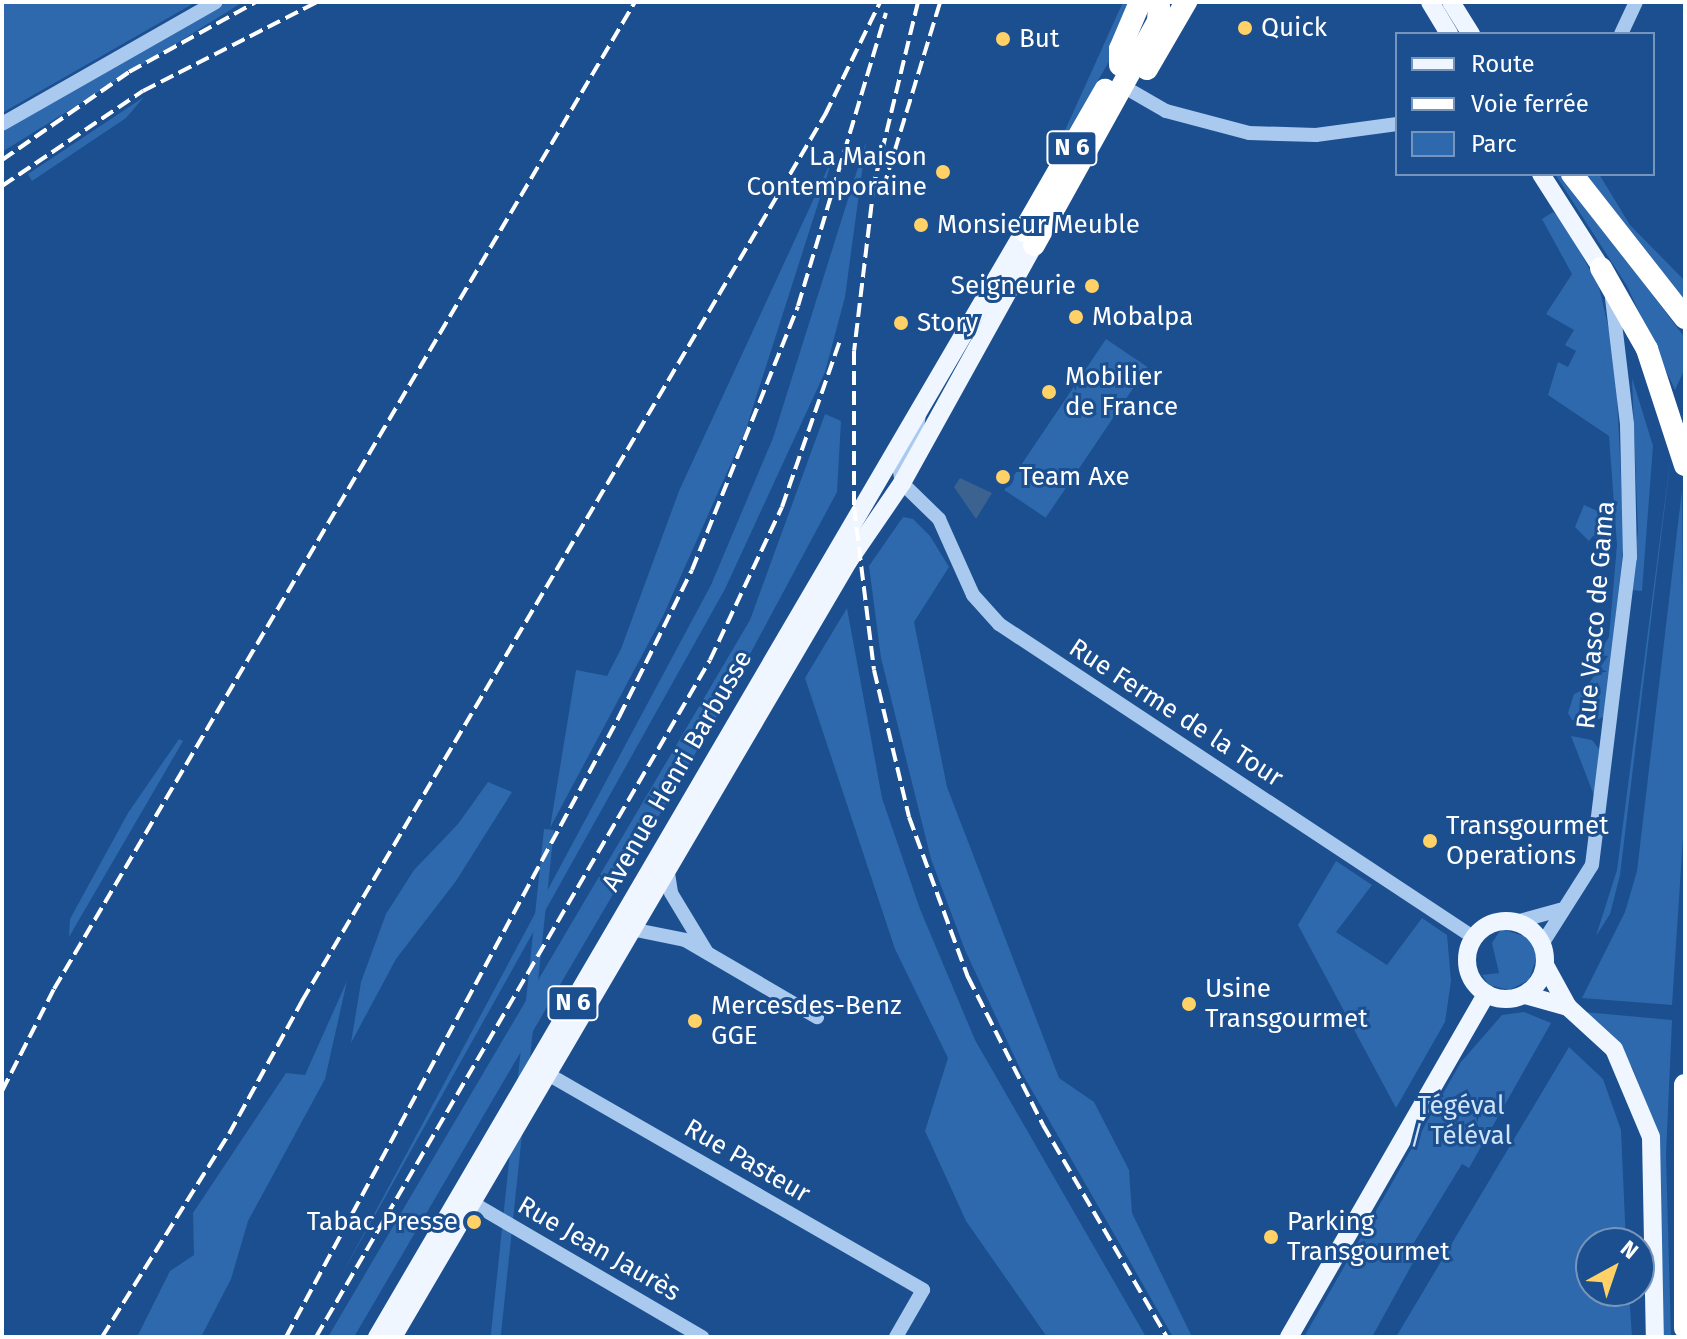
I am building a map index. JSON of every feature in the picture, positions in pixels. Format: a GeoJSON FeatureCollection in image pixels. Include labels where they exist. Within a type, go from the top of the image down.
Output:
{"type":"FeatureCollection","features":[{"type":"Feature","properties":{"kind":"highway"},"geometry":{"type":"LineString","coordinates":[[1101,130],[1133,92],[1186,2]]}},
{"type":"Feature","properties":{"kind":"highway","name":"N 6"},"geometry":{"type":"LineString","coordinates":[[1029,238],[1120,65],[1120,49],[1154,3]]}},
{"type":"Feature","properties":{"kind":"highway","name":"N 6"},"geometry":{"type":"LineString","coordinates":[[1029,238],[1101,130],[1158,21],[1154,3]]}},
{"type":"Feature","properties":{"kind":"highway"},"geometry":{"type":"LineString","coordinates":[[1574,176],[1685,318]]}},
{"type":"Feature","properties":{"kind":"highway"},"geometry":{"type":"LineString","coordinates":[[1601,268],[1647,349],[1685,465]]}},
{"type":"Feature","properties":{"kind":"highway"},"geometry":{"type":"LineString","coordinates":[[1685,1085],[1685,1328]]}},
{"type":"Feature","properties":{"kind":"main road"},"geometry":{"type":"LineString","coordinates":[[1430,2],[1448,32]]}},
{"type":"Feature","properties":{"kind":"main road"},"geometry":{"type":"LineString","coordinates":[[1451,2],[1470,32]]}},
{"type":"Feature","properties":{"kind":"main road"},"geometry":{"type":"LineString","coordinates":[[1542,176],[1601,268]]}},
{"type":"Feature","properties":{"kind":"main road","name":"Avenue Henri Barbusse"},"geometry":{"type":"LineString","coordinates":[[377,1337],[920,405],[1029,238]]}},
{"type":"Feature","properties":{"kind":"main road","name":"Avenue Henri Barbusse"},"geometry":{"type":"LineString","coordinates":[[398,1335],[471,1202],[667,867],[848,562],[902,483],[1029,238]]}},
{"type":"Feature","properties":{"kind":"main road"},"geometry":{"type":"LineString","coordinates":[[1545,965],[1539,982],[1525,995],[1505,1000],[1486,994],[1467,970],[1473,937],[1491,924],[1516,922],[1542,944],[1545,965],[1568,1007],[1614,1049],[1651,1137],[1655,1337]]}},
{"type":"Feature","properties":{"kind":"main road"},"geometry":{"type":"LineString","coordinates":[[1289,1337],[1486,994]]}},
{"type":"Feature","properties":{"kind":"main road"},"geometry":{"type":"LineString","coordinates":[[1525,995],[1568,1007]]}},
{"type":"Feature","properties":{"kind":"street"},"geometry":{"type":"LineString","coordinates":[[2,124],[216,2]]}},
{"type":"Feature","properties":{"kind":"street"},"geometry":{"type":"LineString","coordinates":[[1622,32],[1636,2]]}},
{"type":"Feature","properties":{"kind":"street"},"geometry":{"type":"LineString","coordinates":[[1133,92],[1166,111],[1249,133],[1316,135],[1395,124]]}},
{"type":"Feature","properties":{"kind":"street","name":"Rue Vasco de Gama"},"geometry":{"type":"LineString","coordinates":[[1542,944],[1560,910],[1583,886],[1592,865],[1633,515],[1623,367],[1614,302],[1601,268]]}},
{"type":"Feature","properties":{"kind":"street"},"geometry":{"type":"LineString","coordinates":[[902,483],[899,466],[916,436],[920,405]]}},
{"type":"Feature","properties":{"kind":"street","name":"Rue Ferme de la Tour"},"geometry":{"type":"LineString","coordinates":[[902,483],[939,519],[973,595],[999,624],[1473,937]]}},
{"type":"Feature","properties":{"kind":"street"},"geometry":{"type":"LineString","coordinates":[[667,867],[671,893],[706,951]]}},
{"type":"Feature","properties":{"kind":"street"},"geometry":{"type":"LineString","coordinates":[[1516,922],[1560,910]]}},
{"type":"Feature","properties":{"kind":"street"},"geometry":{"type":"LineString","coordinates":[[631,929],[685,940],[817,1017]]}},
{"type":"Feature","properties":{"kind":"street","name":"Rue Pasteur"},"geometry":{"type":"LineString","coordinates":[[546,1073],[923,1290],[896,1337]]}},
{"type":"Feature","properties":{"kind":"street","name":"Rue Jean Jaurès"},"geometry":{"type":"LineString","coordinates":[[471,1202],[702,1337]]}},
{"type":"Feature","properties":{"kind":"green space"},"geometry":{"type":"Polygon","coordinates":[[[2,2],[196,2],[2,113],[2,2]]]}},
{"type":"Feature","properties":{"kind":"green space"},"geometry":{"type":"Polygon","coordinates":[[[227,2],[243,2],[2,152],[2,133],[17,121],[227,2]]]}},
{"type":"Feature","properties":{"kind":"green space"},"geometry":{"type":"Polygon","coordinates":[[[1123,2],[1135,2],[1110,60],[1053,157],[1123,2]]]}},
{"type":"Feature","properties":{"kind":"green space"},"geometry":{"type":"Polygon","coordinates":[[[144,97],[126,118],[32,181],[28,174],[144,97]]]}},
{"type":"Feature","properties":{"kind":"green space"},"geometry":{"type":"Polygon","coordinates":[[[866,142],[845,297],[825,372],[725,589],[341,1276],[711,585],[773,438],[866,142]]]}},
{"type":"Feature","properties":{"kind":"green space"},"geometry":{"type":"Polygon","coordinates":[[[833,157],[745,432],[663,616],[550,828],[576,670],[607,676],[621,649],[679,491],[833,157]]]}},
{"type":"Feature","properties":{"kind":"green space"},"geometry":{"type":"Polygon","coordinates":[[[1556,176],[1564,176],[1685,338],[1685,368],[1675,390],[1627,286],[1556,176]]]}},
{"type":"Feature","properties":{"kind":"green space"},"geometry":{"type":"Polygon","coordinates":[[[1588,176],[1600,176],[1630,225],[1685,281],[1685,305],[1588,176]]]}},
{"type":"Feature","properties":{"kind":"green space"},"geometry":{"type":"Polygon","coordinates":[[[1553,212],[1563,220],[1599,287],[1615,356],[1624,540],[1605,716],[1589,724],[1572,720],[1568,713],[1574,694],[1585,689],[1608,656],[1598,655],[1609,637],[1617,545],[1609,436],[1548,395],[1558,362],[1568,367],[1576,351],[1565,345],[1574,330],[1546,314],[1572,274],[1542,219],[1553,212]]]}},
{"type":"Feature","properties":{"kind":"green space"},"geometry":{"type":"Polygon","coordinates":[[[1106,339],[1147,367],[1046,518],[1004,490],[1106,339]]]}},
{"type":"Feature","properties":{"kind":"green space"},"geometry":{"type":"Polygon","coordinates":[[[1632,378],[1653,446],[1642,591],[1631,590],[1638,531],[1632,378]]]}},
{"type":"Feature","properties":{"kind":"green space"},"geometry":{"type":"Polygon","coordinates":[[[825,414],[841,421],[837,492],[712,725],[354,1337],[328,1337],[750,620],[825,414]]]}},
{"type":"Feature","properties":{"kind":"green space"},"geometry":{"type":"Polygon","coordinates":[[[1673,439],[1620,875],[1610,914],[1596,936],[1617,870],[1673,439]]]}},
{"type":"Feature","properties":{"kind":"green space"},"geometry":{"type":"Polygon","coordinates":[[[1682,490],[1685,807],[1672,1005],[1582,998],[1625,912],[1637,871],[1682,490]]]}},
{"type":"Feature","properties":{"kind":"green space"},"geometry":{"type":"Polygon","coordinates":[[[1584,505],[1604,514],[1604,543],[1593,536],[1589,541],[1575,527],[1584,505]]]}},
{"type":"Feature","properties":{"kind":"green space"},"geometry":{"type":"Polygon","coordinates":[[[903,517],[913,519],[930,536],[949,567],[914,622],[947,787],[1059,1078],[1094,1102],[1129,1170],[1132,1213],[1192,1337],[1173,1337],[1022,1073],[965,950],[931,859],[881,658],[869,566],[903,517]]]}},
{"type":"Feature","properties":{"kind":"green space"},"geometry":{"type":"Polygon","coordinates":[[[847,608],[882,798],[920,909],[975,1040],[1146,1337],[1047,1337],[966,1221],[925,1131],[948,1058],[895,949],[805,678],[847,608]]]}},
{"type":"Feature","properties":{"kind":"green space"},"geometry":{"type":"Polygon","coordinates":[[[1571,736],[1592,740],[1599,749],[1595,798],[1571,736]]]}},
{"type":"Feature","properties":{"kind":"green space"},"geometry":{"type":"Polygon","coordinates":[[[179,739],[183,741],[69,937],[70,919],[128,813],[179,739]]]}},
{"type":"Feature","properties":{"kind":"green space"},"geometry":{"type":"Polygon","coordinates":[[[488,782],[512,792],[456,881],[396,959],[351,1043],[361,982],[386,914],[414,870],[458,824],[488,782]]]}},
{"type":"Feature","properties":{"kind":"green space"},"geometry":{"type":"Polygon","coordinates":[[[544,829],[554,830],[501,1337],[491,1337],[544,829]]]}},
{"type":"Feature","properties":{"kind":"green space"},"geometry":{"type":"Polygon","coordinates":[[[1336,861],[1372,885],[1336,932],[1387,965],[1422,918],[1447,935],[1451,981],[1445,1022],[1396,1108],[1298,925],[1336,861]]]}},
{"type":"Feature","properties":{"kind":"green space"},"geometry":{"type":"Polygon","coordinates":[[[1501,929],[1528,937],[1537,956],[1529,980],[1509,990],[1489,985],[1482,975],[1499,973],[1492,943],[1501,929]]]}},
{"type":"Feature","properties":{"kind":"green space"},"geometry":{"type":"Polygon","coordinates":[[[347,981],[325,1079],[248,1221],[231,1279],[201,1337],[137,1337],[170,1271],[194,1255],[193,1213],[286,1073],[305,1075],[347,981]]]}},
{"type":"Feature","properties":{"kind":"green space","name":"Tégéval / Téléval"},"geometry":{"type":"Polygon","coordinates":[[[1524,1012],[1551,1023],[1469,1168],[1462,1164],[1407,1254],[1415,1259],[1372,1337],[1304,1337],[1461,1062],[1502,1015],[1524,1012]]]}},
{"type":"Feature","properties":{"kind":"green space"},"geometry":{"type":"Polygon","coordinates":[[[1584,1012],[1672,1020],[1666,1155],[1671,1337],[1662,1337],[1653,1122],[1633,1069],[1614,1038],[1584,1012]]]}},
{"type":"Feature","properties":{"kind":"green space"},"geometry":{"type":"Polygon","coordinates":[[[1569,1047],[1603,1079],[1621,1130],[1625,1227],[1575,1227],[1575,1307],[1630,1307],[1632,1337],[1396,1337],[1569,1047]]]}},
{"type":"Feature","properties":{"kind":"shaded area"},"geometry":{"type":"Polygon","coordinates":[[[960,478],[992,493],[976,519],[954,487],[960,478]]]}},
{"type":"Feature","properties":{"kind":"railway"},"geometry":{"type":"LineString","coordinates":[[2,160],[129,72],[256,2]]}},
{"type":"Feature","properties":{"kind":"railway"},"geometry":{"type":"LineString","coordinates":[[2,186],[143,91],[317,2]]}},
{"type":"Feature","properties":{"kind":"railway"},"geometry":{"type":"LineString","coordinates":[[2,1091],[54,989],[635,2]]}},
{"type":"Feature","properties":{"kind":"railway"},"geometry":{"type":"LineString","coordinates":[[102,1337],[229,1134],[302,1001],[825,115],[880,2]]}},
{"type":"Feature","properties":{"kind":"railway"},"geometry":{"type":"LineString","coordinates":[[918,2],[874,184],[854,351],[854,507],[874,670],[909,817],[968,977],[1043,1125],[1167,1337]]}},
{"type":"Feature","properties":{"kind":"railway"},"geometry":{"type":"LineString","coordinates":[[883,189],[940,2]]}},
{"type":"Feature","properties":{"kind":"railway"},"geometry":{"type":"LineString","coordinates":[[286,1337],[619,717],[692,570],[798,306],[886,13]]}},
{"type":"Feature","properties":{"kind":"railway"},"geometry":{"type":"LineString","coordinates":[[316,1337],[710,660],[782,507],[839,343]]}},
{"type":"Feature","properties":{"kind":"place","name":"Quick"},"geometry":{"type":"Point","coordinates":[1245,28]}},
{"type":"Feature","properties":{"kind":"place","name":"But"},"geometry":{"type":"Point","coordinates":[1003,39]}},
{"type":"Feature","properties":{"kind":"place","name":"La Maison Contemporaine"},"geometry":{"type":"Point","coordinates":[943,172]}},
{"type":"Feature","properties":{"kind":"place","name":"Monsieur Meuble"},"geometry":{"type":"Point","coordinates":[921,225]}},
{"type":"Feature","properties":{"kind":"place","name":"Seigneurie"},"geometry":{"type":"Point","coordinates":[1092,286]}},
{"type":"Feature","properties":{"kind":"place","name":"Mobalpa"},"geometry":{"type":"Point","coordinates":[1076,317]}},
{"type":"Feature","properties":{"kind":"place","name":"Story"},"geometry":{"type":"Point","coordinates":[901,323]}},
{"type":"Feature","properties":{"kind":"place","name":"Mobilier de France"},"geometry":{"type":"Point","coordinates":[1049,392]}},
{"type":"Feature","properties":{"kind":"place","name":"Team Axe"},"geometry":{"type":"Point","coordinates":[1003,477]}},
{"type":"Feature","properties":{"kind":"place","name":"Transgourmet Operations"},"geometry":{"type":"Point","coordinates":[1430,841]}},
{"type":"Feature","properties":{"kind":"place","name":"Usine Transgourmet"},"geometry":{"type":"Point","coordinates":[1189,1004]}},
{"type":"Feature","properties":{"kind":"place","name":"Mercesdes-Benz GGE"},"geometry":{"type":"Point","coordinates":[695,1021]}},
{"type":"Feature","properties":{"kind":"place","name":"Tabac Presse"},"geometry":{"type":"Point","coordinates":[474,1222]}},
{"type":"Feature","properties":{"kind":"place","name":"Parking Transgourmet"},"geometry":{"type":"Point","coordinates":[1271,1237]}}]}
